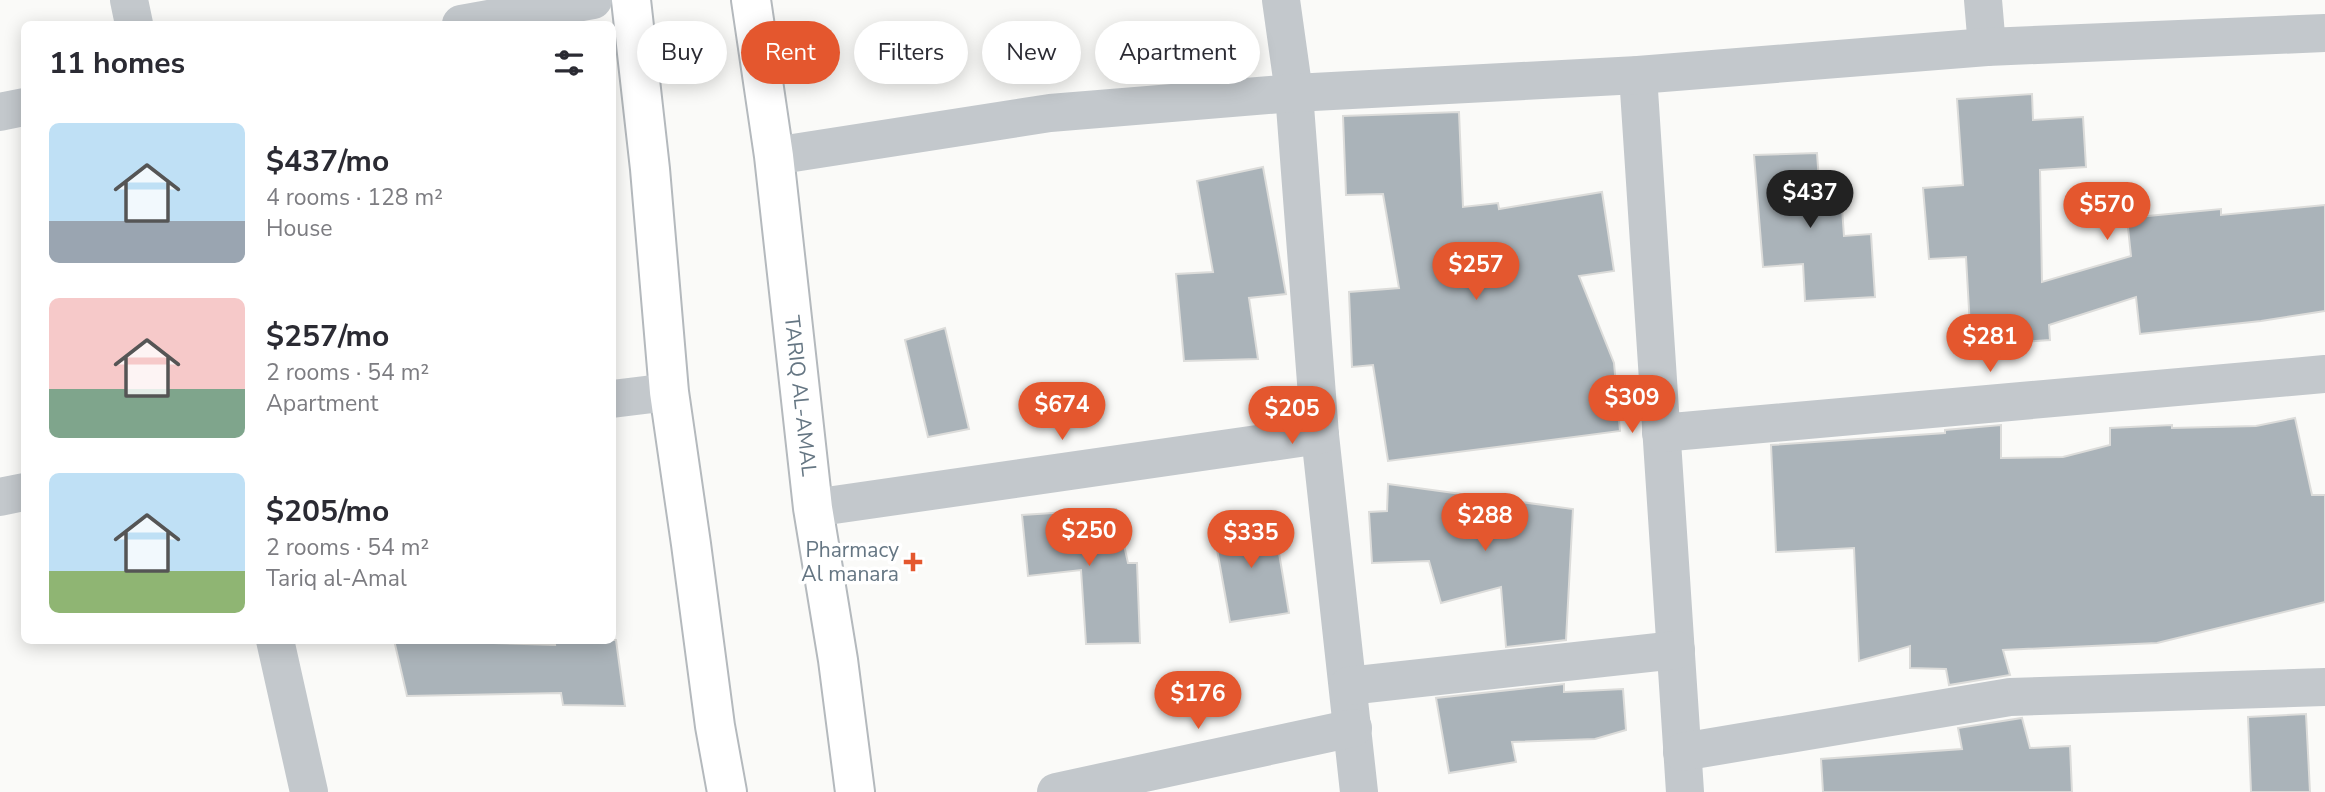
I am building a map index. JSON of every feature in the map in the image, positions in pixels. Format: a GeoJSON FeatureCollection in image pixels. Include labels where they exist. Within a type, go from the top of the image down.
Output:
{"type":"FeatureCollection","features":[{"type":"Feature","properties":{"kind":"highway"},"geometry":{"type":"LineString","coordinates":[[631,0],[650,169],[668,393],[715,726],[727,792]]}},
{"type":"Feature","properties":{"kind":"highway","name":"TARIQ AL-AMAL"},"geometry":{"type":"LineString","coordinates":[[751,0],[774,156],[813,508],[838,660],[855,792]]}},
{"type":"Feature","properties":{"kind":"street"},"geometry":{"type":"LineString","coordinates":[[129,0],[133,21]]}},
{"type":"Feature","properties":{"kind":"street"},"geometry":{"type":"LineString","coordinates":[[478,21],[593,0]]}},
{"type":"Feature","properties":{"kind":"street"},"geometry":{"type":"LineString","coordinates":[[1281,0],[1294,93],[1320,435],[1359,792]]}},
{"type":"Feature","properties":{"kind":"street"},"geometry":{"type":"LineString","coordinates":[[1983,0],[1987,47]]}},
{"type":"Feature","properties":{"kind":"street"},"geometry":{"type":"LineString","coordinates":[[774,156],[1049,113],[1294,93],[1638,75],[1987,47],[2325,33]]}},
{"type":"Feature","properties":{"kind":"street"},"geometry":{"type":"LineString","coordinates":[[1638,75],[1685,792]]}},
{"type":"Feature","properties":{"kind":"street"},"geometry":{"type":"LineString","coordinates":[[0,112],[21,108]]}},
{"type":"Feature","properties":{"kind":"street"},"geometry":{"type":"LineString","coordinates":[[1661,433],[2325,374]]}},
{"type":"Feature","properties":{"kind":"street"},"geometry":{"type":"LineString","coordinates":[[616,400],[668,393]]}},
{"type":"Feature","properties":{"kind":"street"},"geometry":{"type":"LineString","coordinates":[[813,508],[1320,435]]}},
{"type":"Feature","properties":{"kind":"street"},"geometry":{"type":"LineString","coordinates":[[0,497],[21,493]]}},
{"type":"Feature","properties":{"kind":"street"},"geometry":{"type":"LineString","coordinates":[[276,644],[309,792]]}},
{"type":"Feature","properties":{"kind":"street"},"geometry":{"type":"LineString","coordinates":[[1348,686],[1676,650]]}},
{"type":"Feature","properties":{"kind":"street"},"geometry":{"type":"LineString","coordinates":[[1682,752],[2010,697],[2325,687]]}},
{"type":"Feature","properties":{"kind":"street"},"geometry":{"type":"LineString","coordinates":[[1056,792],[1353,728]]}},
{"type":"Feature","properties":{"kind":"building"},"geometry":{"type":"Polygon","coordinates":[[[2032,94],[2033,120],[2083,117],[2086,167],[2040,170],[2042,282],[2131,256],[2127,218],[2221,209],[2221,215],[2325,205],[2325,311],[2140,334],[2136,297],[2049,325],[2050,340],[1971,345],[1966,257],[1929,259],[1923,188],[1963,185],[1957,99],[2032,94]]]}},
{"type":"Feature","properties":{"kind":"building"},"geometry":{"type":"Polygon","coordinates":[[[1459,112],[1463,207],[1498,203],[1499,209],[1602,192],[1614,271],[1579,276],[1614,363],[1620,431],[1388,461],[1373,365],[1352,367],[1349,292],[1399,288],[1383,194],[1346,195],[1343,116],[1459,112]]]}},
{"type":"Feature","properties":{"kind":"building"},"geometry":{"type":"Polygon","coordinates":[[[1817,153],[1820,195],[1841,194],[1844,236],[1871,234],[1875,297],[1805,301],[1803,264],[1763,267],[1754,155],[1817,153]]]}},
{"type":"Feature","properties":{"kind":"building"},"geometry":{"type":"Polygon","coordinates":[[[1263,167],[1286,294],[1249,298],[1258,359],[1184,361],[1176,274],[1213,272],[1197,181],[1263,167]]]}},
{"type":"Feature","properties":{"kind":"building"},"geometry":{"type":"Polygon","coordinates":[[[945,328],[969,429],[928,437],[905,340],[945,328]]]}},
{"type":"Feature","properties":{"kind":"building"},"geometry":{"type":"Polygon","coordinates":[[[2295,418],[2312,495],[2325,495],[2325,602],[2157,643],[2003,650],[2010,675],[1949,685],[1946,669],[1910,668],[1910,646],[1859,661],[1854,548],[1776,552],[1771,445],[1945,433],[1945,430],[2001,425],[2001,458],[2063,457],[2110,445],[2110,428],[2172,425],[2172,428],[2256,426],[2295,418]]]}},
{"type":"Feature","properties":{"kind":"building"},"geometry":{"type":"Polygon","coordinates":[[[1388,484],[1573,509],[1566,640],[1506,647],[1501,587],[1441,603],[1429,561],[1372,563],[1369,512],[1387,511],[1388,484]]]}},
{"type":"Feature","properties":{"kind":"building"},"geometry":{"type":"Polygon","coordinates":[[[1116,509],[1128,563],[1137,563],[1140,643],[1086,644],[1081,570],[1028,576],[1022,515],[1116,509]]]}},
{"type":"Feature","properties":{"kind":"building"},"geometry":{"type":"Polygon","coordinates":[[[1273,517],[1289,613],[1230,622],[1213,527],[1273,517]]]}},
{"type":"Feature","properties":{"kind":"building"},"geometry":{"type":"Polygon","coordinates":[[[616,640],[625,706],[563,705],[561,693],[407,696],[395,644],[616,644],[616,640]]]}},
{"type":"Feature","properties":{"kind":"building"},"geometry":{"type":"Polygon","coordinates":[[[1564,684],[1564,692],[1623,689],[1626,730],[1595,739],[1512,742],[1516,762],[1449,773],[1436,698],[1564,684]]]}},
{"type":"Feature","properties":{"kind":"building"},"geometry":{"type":"Polygon","coordinates":[[[2306,714],[2310,792],[2251,792],[2248,717],[2306,714]]]}},
{"type":"Feature","properties":{"kind":"building"},"geometry":{"type":"Polygon","coordinates":[[[2022,718],[2030,748],[2070,746],[2072,792],[1823,792],[1821,759],[1962,749],[1958,728],[2022,718]]]}},
{"type":"Feature","properties":{"kind":"place","name":"Pharmacy Al manara"},"geometry":{"type":"Point","coordinates":[913,562]}}]}
